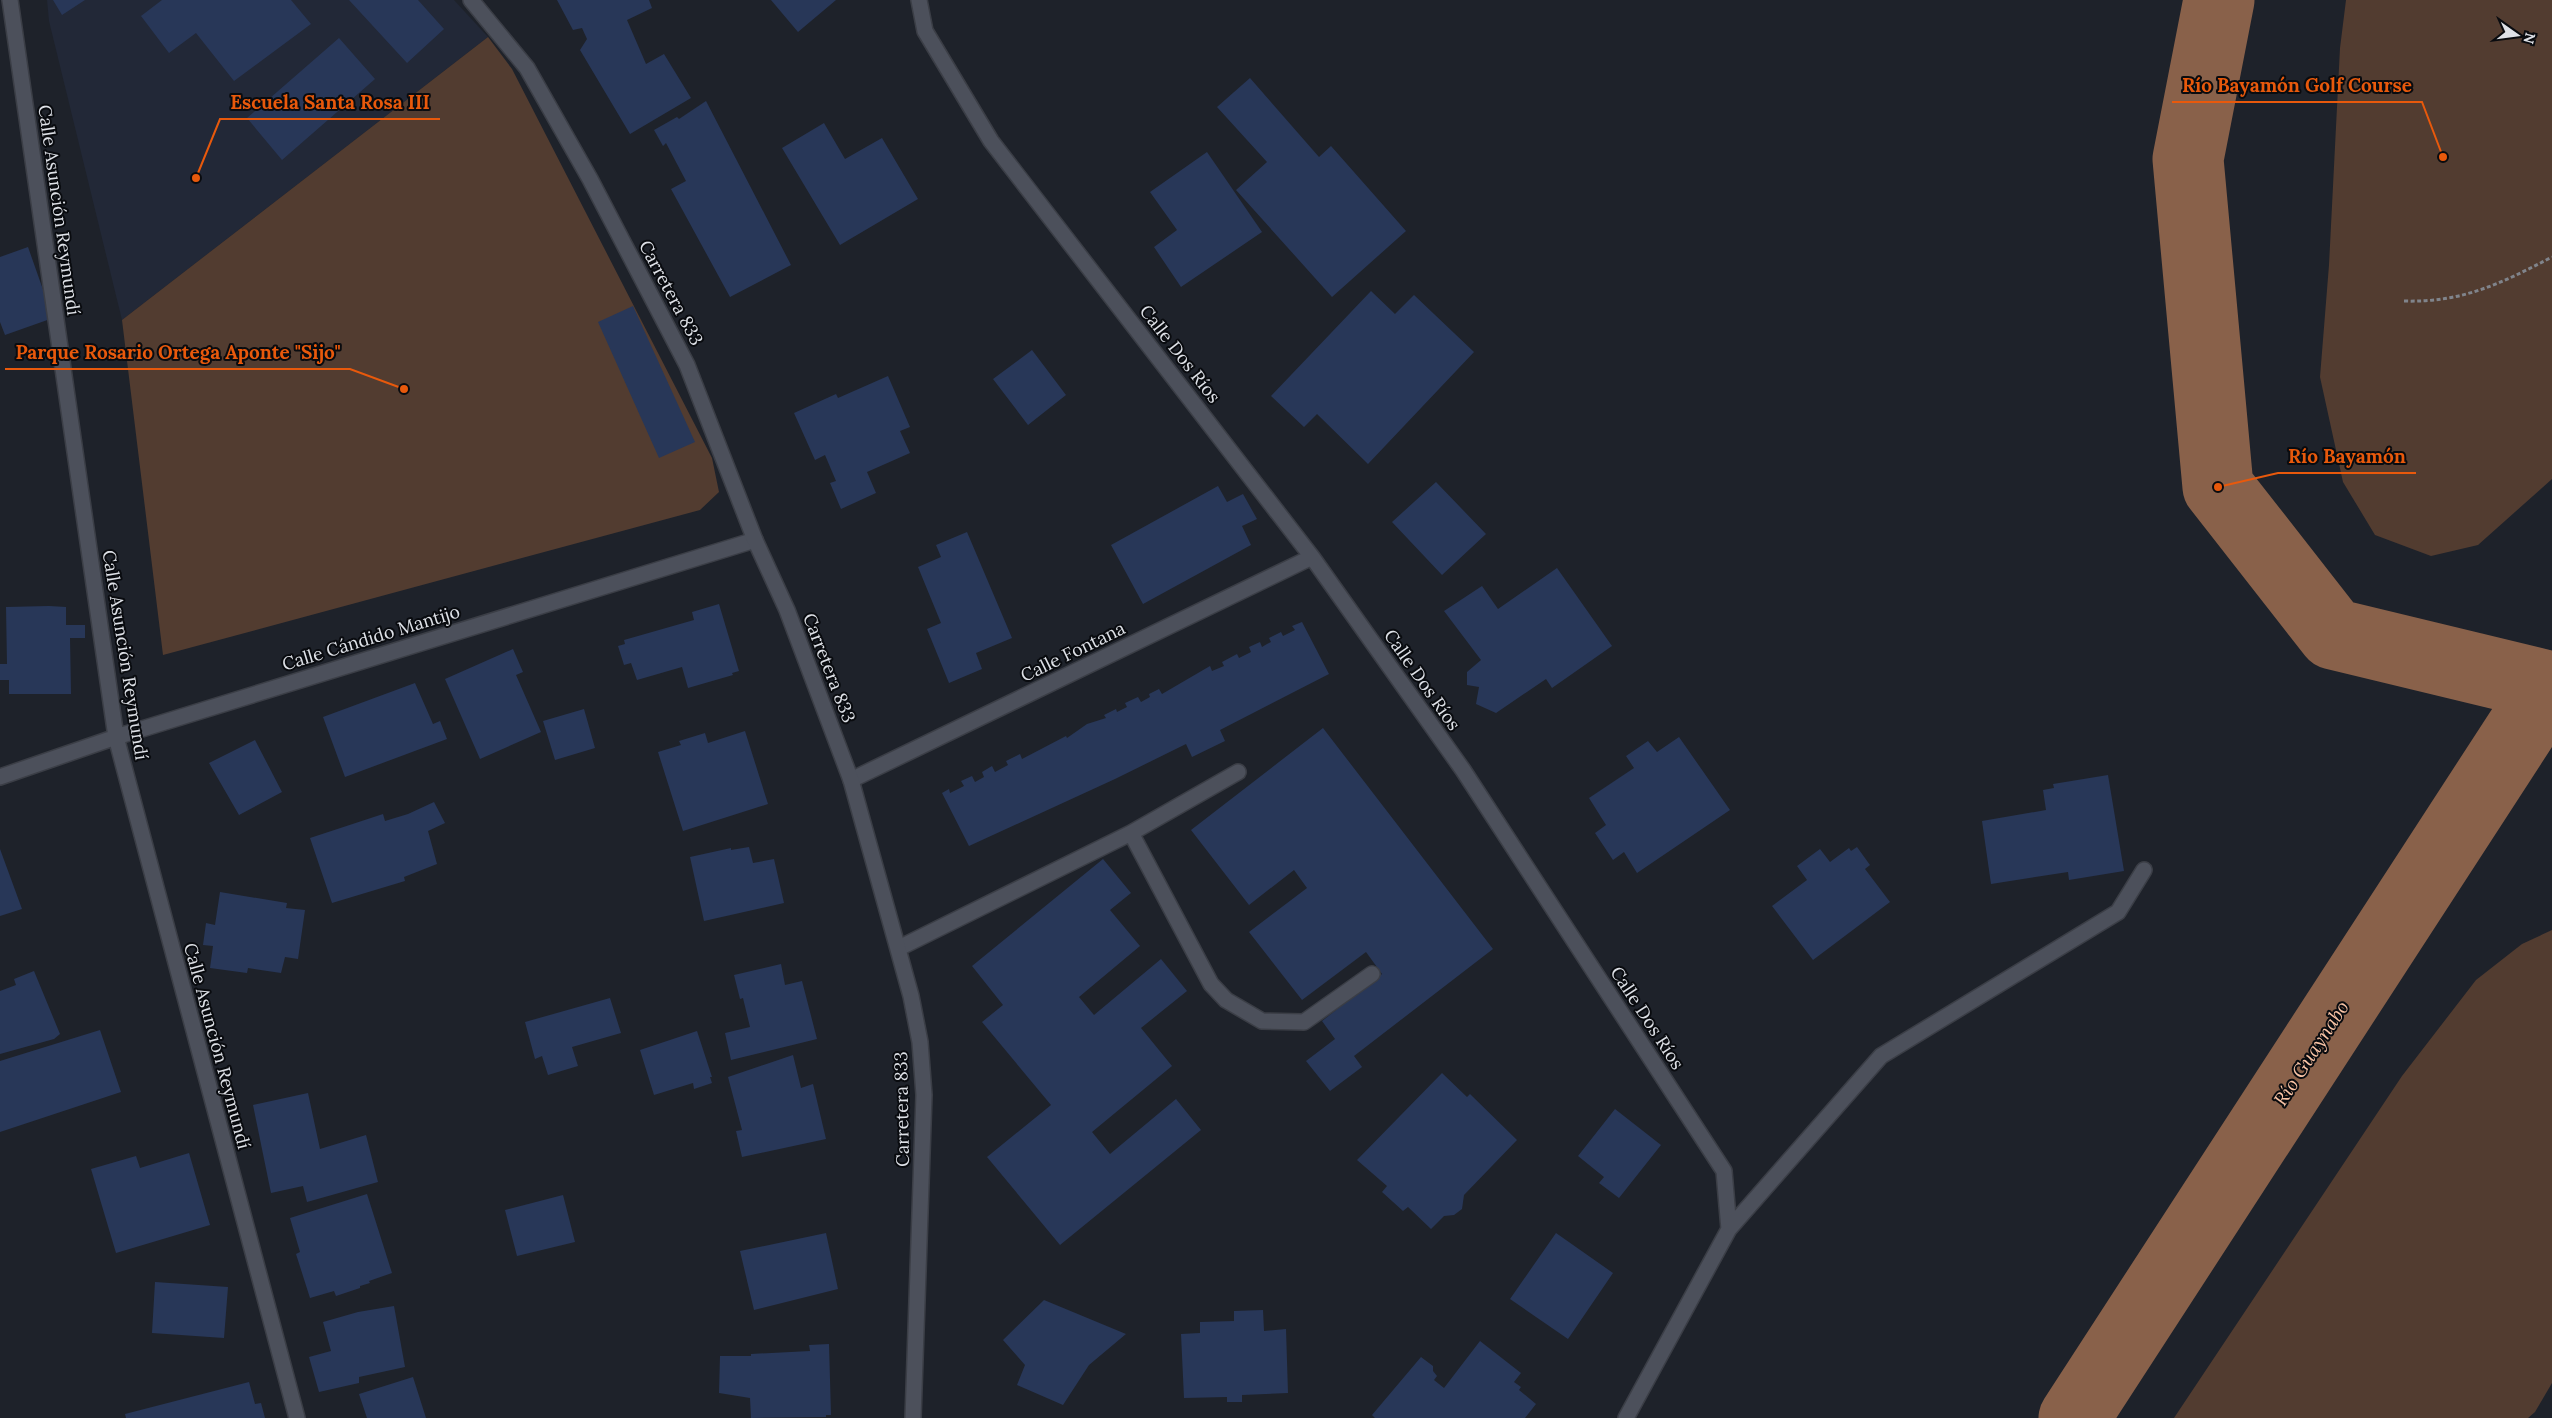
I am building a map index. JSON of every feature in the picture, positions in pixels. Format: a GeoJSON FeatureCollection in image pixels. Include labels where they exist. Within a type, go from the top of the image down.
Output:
{"type":"FeatureCollection","features":[{"type":"Feature","properties":{"kind":"street","name":"Calle Asunción Reymundí"},"geometry":{"type":"LineString","coordinates":[[10,0],[116,737],[298,1418]]}},
{"type":"Feature","properties":{"kind":"street","name":"Carretera 833"},"geometry":{"type":"LineString","coordinates":[[471,0],[527,68],[590,179],[687,365],[755,540],[787,610],[851,780],[899,948],[920,1042],[924,1095],[913,1418]]}},
{"type":"Feature","properties":{"kind":"street","name":"Calle Dos Ríos"},"geometry":{"type":"LineString","coordinates":[[919,0],[926,31],[991,141],[1312,557],[1463,770],[1724,1171],[1729,1229]]}},
{"type":"Feature","properties":{"kind":"street","name":"Calle Cándido Mantijo"},"geometry":{"type":"LineString","coordinates":[[0,777],[116,737],[755,540]]}},
{"type":"Feature","properties":{"kind":"street","name":"Calle Fontana"},"geometry":{"type":"LineString","coordinates":[[851,780],[1312,557]]}},
{"type":"Feature","properties":{"kind":"street"},"geometry":{"type":"LineString","coordinates":[[899,948],[1131,833],[1238,772]]}},
{"type":"Feature","properties":{"kind":"street"},"geometry":{"type":"LineString","coordinates":[[1131,833],[1211,984],[1226,1000],[1245,1012],[1262,1020],[1304,1022],[1372,974]]}},
{"type":"Feature","properties":{"kind":"street"},"geometry":{"type":"LineString","coordinates":[[1626,1418],[1729,1229],[1881,1056],[2118,912],[2144,870]]}},
{"type":"Feature","properties":{"kind":"path"},"geometry":{"type":"LineString","coordinates":[[2404,301],[2431,302],[2460,297],[2511,278],[2552,257]]}},
{"type":"Feature","properties":{"kind":"shaded area"},"geometry":{"type":"Polygon","coordinates":[[[47,0],[454,0],[488,37],[122,320],[49,21],[47,0]]]}},
{"type":"Feature","properties":{"kind":"shaded area"},"geometry":{"type":"Polygon","coordinates":[[[2346,0],[2552,0],[2552,479],[2478,545],[2431,556],[2375,535],[2343,482],[2320,377],[2329,265],[2340,48],[2346,0]]]}},
{"type":"Feature","properties":{"kind":"shaded area"},"geometry":{"type":"Polygon","coordinates":[[[488,37],[512,69],[712,458],[719,492],[700,510],[163,655],[122,320],[488,37]]]}},
{"type":"Feature","properties":{"kind":"shaded area"},"geometry":{"type":"Polygon","coordinates":[[[2552,930],[2552,1383],[2535,1412],[2528,1418],[2174,1418],[2402,1076],[2476,980],[2522,944],[2552,930]]]}},
{"type":"Feature","properties":{"kind":"building"},"geometry":{"type":"Polygon","coordinates":[[[53,0],[85,0],[62,15],[53,0]]]}},
{"type":"Feature","properties":{"kind":"building"},"geometry":{"type":"Polygon","coordinates":[[[162,0],[291,0],[311,24],[234,81],[196,33],[169,53],[141,16],[162,0]]]}},
{"type":"Feature","properties":{"kind":"building"},"geometry":{"type":"Polygon","coordinates":[[[349,0],[418,0],[444,29],[407,63],[349,0]]]}},
{"type":"Feature","properties":{"kind":"building"},"geometry":{"type":"Polygon","coordinates":[[[557,0],[649,0],[652,8],[627,20],[646,64],[664,54],[691,98],[630,134],[580,50],[587,39],[582,28],[573,30],[557,0]]]}},
{"type":"Feature","properties":{"kind":"building"},"geometry":{"type":"Polygon","coordinates":[[[771,0],[836,0],[798,32],[771,0]]]}},
{"type":"Feature","properties":{"kind":"building"},"geometry":{"type":"Polygon","coordinates":[[[339,38],[375,79],[282,160],[247,118],[339,38]]]}},
{"type":"Feature","properties":{"kind":"building"},"geometry":{"type":"Polygon","coordinates":[[[1250,78],[1319,157],[1331,146],[1406,231],[1332,297],[1236,190],[1267,162],[1217,107],[1250,78]]]}},
{"type":"Feature","properties":{"kind":"building"},"geometry":{"type":"Polygon","coordinates":[[[706,101],[791,265],[730,297],[671,189],[686,181],[666,143],[663,146],[654,130],[677,117],[679,119],[706,101]]]}},
{"type":"Feature","properties":{"kind":"building"},"geometry":{"type":"Polygon","coordinates":[[[824,123],[845,159],[882,138],[918,199],[840,245],[782,148],[824,123]]]}},
{"type":"Feature","properties":{"kind":"building"},"geometry":{"type":"Polygon","coordinates":[[[1207,152],[1262,232],[1181,287],[1154,247],[1177,230],[1150,192],[1207,152]]]}},
{"type":"Feature","properties":{"kind":"building"},"geometry":{"type":"Polygon","coordinates":[[[28,247],[53,318],[5,335],[0,322],[0,257],[28,247]]]}},
{"type":"Feature","properties":{"kind":"building"},"geometry":{"type":"Polygon","coordinates":[[[1371,291],[1395,314],[1414,295],[1474,352],[1368,464],[1317,414],[1304,427],[1271,396],[1371,291]]]}},
{"type":"Feature","properties":{"kind":"building"},"geometry":{"type":"Polygon","coordinates":[[[633,306],[695,442],[659,458],[598,322],[633,306]]]}},
{"type":"Feature","properties":{"kind":"building"},"geometry":{"type":"Polygon","coordinates":[[[1032,350],[1066,395],[1028,425],[993,379],[1032,350]]]}},
{"type":"Feature","properties":{"kind":"building"},"geometry":{"type":"Polygon","coordinates":[[[888,376],[910,427],[900,431],[910,453],[867,472],[876,493],[841,509],[830,483],[836,481],[825,455],[815,460],[794,413],[836,394],[838,398],[888,376]]]}},
{"type":"Feature","properties":{"kind":"building"},"geometry":{"type":"Polygon","coordinates":[[[1436,482],[1486,534],[1442,575],[1392,522],[1436,482]]]}},
{"type":"Feature","properties":{"kind":"building"},"geometry":{"type":"Polygon","coordinates":[[[1218,486],[1227,502],[1243,494],[1257,519],[1242,526],[1251,545],[1143,604],[1111,545],[1218,486]]]}},
{"type":"Feature","properties":{"kind":"building"},"geometry":{"type":"Polygon","coordinates":[[[967,532],[1012,638],[976,653],[982,669],[949,683],[927,629],[941,623],[918,567],[941,557],[936,545],[967,532]]]}},
{"type":"Feature","properties":{"kind":"building"},"geometry":{"type":"Polygon","coordinates":[[[1557,568],[1612,646],[1552,688],[1546,679],[1496,713],[1476,704],[1479,687],[1467,685],[1467,672],[1481,660],[1444,611],[1482,586],[1498,609],[1557,568]]]}},
{"type":"Feature","properties":{"kind":"building"},"geometry":{"type":"Polygon","coordinates":[[[719,604],[739,671],[732,673],[733,675],[688,688],[682,667],[637,680],[631,663],[624,665],[618,646],[625,644],[624,640],[694,620],[692,612],[719,604]]]}},
{"type":"Feature","properties":{"kind":"building"},"geometry":{"type":"Polygon","coordinates":[[[6,607],[66,607],[66,625],[85,625],[85,638],[70,638],[71,694],[9,694],[9,680],[0,680],[0,664],[7,664],[6,607]]]}},
{"type":"Feature","properties":{"kind":"building"},"geometry":{"type":"Polygon","coordinates":[[[1302,622],[1329,674],[1220,730],[1225,741],[1192,757],[1186,744],[969,846],[942,793],[949,789],[950,793],[964,786],[961,781],[972,776],[975,782],[984,777],[982,772],[992,766],[995,772],[1008,765],[1006,761],[1020,754],[1022,759],[1066,736],[1067,738],[1087,724],[1106,718],[1104,715],[1116,709],[1117,712],[1127,707],[1125,703],[1138,697],[1141,702],[1150,697],[1149,694],[1159,689],[1162,694],[1210,666],[1212,671],[1224,666],[1222,662],[1237,654],[1239,658],[1251,652],[1249,647],[1260,642],[1262,647],[1271,642],[1269,638],[1281,632],[1283,636],[1295,630],[1292,626],[1302,622]]]}},
{"type":"Feature","properties":{"kind":"building"},"geometry":{"type":"Polygon","coordinates":[[[513,649],[523,672],[516,675],[541,732],[480,759],[445,679],[513,649]]]}},
{"type":"Feature","properties":{"kind":"building"},"geometry":{"type":"Polygon","coordinates":[[[415,683],[433,724],[440,721],[447,739],[345,777],[323,717],[415,683]]]}},
{"type":"Feature","properties":{"kind":"building"},"geometry":{"type":"Polygon","coordinates":[[[584,709],[595,748],[555,760],[543,721],[584,709]]]}},
{"type":"Feature","properties":{"kind":"building"},"geometry":{"type":"Polygon","coordinates":[[[1323,728],[1493,949],[1354,1056],[1362,1067],[1330,1091],[1306,1061],[1335,1039],[1322,1021],[1382,974],[1366,952],[1302,1000],[1249,932],[1307,888],[1294,870],[1249,905],[1191,830],[1323,728]]]}},
{"type":"Feature","properties":{"kind":"building"},"geometry":{"type":"Polygon","coordinates":[[[745,731],[768,804],[683,831],[658,752],[681,745],[679,741],[705,733],[708,743],[745,731]]]}},
{"type":"Feature","properties":{"kind":"building"},"geometry":{"type":"Polygon","coordinates":[[[1679,737],[1730,810],[1637,873],[1624,852],[1613,860],[1595,833],[1606,825],[1589,798],[1634,768],[1626,756],[1648,741],[1657,752],[1679,737]]]}},
{"type":"Feature","properties":{"kind":"building"},"geometry":{"type":"Polygon","coordinates":[[[255,740],[282,792],[239,815],[209,763],[255,740]]]}},
{"type":"Feature","properties":{"kind":"building"},"geometry":{"type":"Polygon","coordinates":[[[2108,775],[2124,871],[2069,880],[2068,872],[1991,884],[1982,821],[2046,810],[2043,790],[2054,788],[2053,784],[2108,775]]]}},
{"type":"Feature","properties":{"kind":"building"},"geometry":{"type":"Polygon","coordinates":[[[434,802],[445,823],[428,831],[437,864],[404,877],[405,881],[332,903],[310,838],[383,814],[385,821],[408,814],[434,802]]]}},
{"type":"Feature","properties":{"kind":"building"},"geometry":{"type":"Polygon","coordinates":[[[749,847],[753,863],[774,859],[784,903],[704,921],[690,857],[731,848],[731,850],[749,847]]]}},
{"type":"Feature","properties":{"kind":"building"},"geometry":{"type":"Polygon","coordinates":[[[1857,847],[1870,865],[1865,869],[1890,902],[1813,960],[1772,906],[1807,880],[1797,866],[1820,849],[1830,862],[1849,848],[1851,851],[1857,847]]]}},
{"type":"Feature","properties":{"kind":"building"},"geometry":{"type":"Polygon","coordinates":[[[0,849],[22,909],[0,916],[0,849]]]}},
{"type":"Feature","properties":{"kind":"building"},"geometry":{"type":"Polygon","coordinates":[[[1103,859],[1131,893],[1110,910],[1140,946],[1079,997],[1094,1015],[1161,959],[1187,991],[1141,1028],[1172,1066],[1092,1132],[1110,1154],[1176,1099],[1201,1130],[1060,1245],[987,1157],[1051,1105],[982,1022],[1003,1005],[972,966],[1103,859]]]}},
{"type":"Feature","properties":{"kind":"building"},"geometry":{"type":"Polygon","coordinates":[[[220,892],[287,903],[286,908],[305,910],[298,959],[285,957],[281,973],[248,968],[247,973],[210,968],[213,946],[203,945],[206,923],[215,925],[220,892]]]}},
{"type":"Feature","properties":{"kind":"building"},"geometry":{"type":"Polygon","coordinates":[[[781,964],[785,985],[802,981],[817,1039],[731,1060],[725,1033],[750,1027],[743,998],[740,999],[734,975],[781,964]]]}},
{"type":"Feature","properties":{"kind":"building"},"geometry":{"type":"Polygon","coordinates":[[[34,971],[60,1034],[54,1039],[0,1054],[0,991],[16,985],[14,979],[34,971]]]}},
{"type":"Feature","properties":{"kind":"building"},"geometry":{"type":"Polygon","coordinates":[[[610,998],[621,1033],[572,1047],[578,1066],[548,1075],[542,1056],[535,1059],[525,1022],[610,998]]]}},
{"type":"Feature","properties":{"kind":"building"},"geometry":{"type":"Polygon","coordinates":[[[100,1030],[121,1092],[0,1132],[0,1061],[100,1030]]]}},
{"type":"Feature","properties":{"kind":"building"},"geometry":{"type":"Polygon","coordinates":[[[697,1031],[712,1077],[710,1077],[712,1083],[694,1089],[693,1083],[654,1095],[640,1050],[697,1031]]]}},
{"type":"Feature","properties":{"kind":"building"},"geometry":{"type":"Polygon","coordinates":[[[793,1055],[801,1088],[813,1084],[826,1139],[742,1157],[736,1131],[742,1130],[728,1077],[793,1055]]]}},
{"type":"Feature","properties":{"kind":"building"},"geometry":{"type":"Polygon","coordinates":[[[1442,1073],[1467,1097],[1470,1094],[1517,1140],[1464,1195],[1462,1209],[1454,1215],[1444,1216],[1431,1229],[1408,1207],[1403,1211],[1382,1192],[1387,1186],[1357,1160],[1442,1073]]]}},
{"type":"Feature","properties":{"kind":"building"},"geometry":{"type":"Polygon","coordinates":[[[308,1093],[320,1149],[366,1135],[378,1182],[307,1202],[303,1186],[271,1193],[253,1105],[308,1093]]]}},
{"type":"Feature","properties":{"kind":"building"},"geometry":{"type":"Polygon","coordinates":[[[1615,1109],[1661,1145],[1619,1198],[1599,1183],[1604,1177],[1578,1156],[1615,1109]]]}},
{"type":"Feature","properties":{"kind":"building"},"geometry":{"type":"Polygon","coordinates":[[[189,1153],[210,1225],[116,1253],[91,1169],[136,1156],[140,1168],[189,1153]]]}},
{"type":"Feature","properties":{"kind":"building"},"geometry":{"type":"Polygon","coordinates":[[[367,1194],[392,1273],[369,1281],[370,1283],[360,1286],[360,1288],[336,1296],[334,1291],[310,1298],[296,1254],[300,1252],[290,1218],[367,1194]]]}},
{"type":"Feature","properties":{"kind":"building"},"geometry":{"type":"Polygon","coordinates":[[[563,1195],[575,1242],[517,1256],[505,1210],[563,1195]]]}},
{"type":"Feature","properties":{"kind":"building"},"geometry":{"type":"Polygon","coordinates":[[[826,1233],[838,1289],[754,1310],[740,1251],[826,1233]]]}},
{"type":"Feature","properties":{"kind":"building"},"geometry":{"type":"Polygon","coordinates":[[[1556,1233],[1613,1273],[1568,1339],[1510,1299],[1556,1233]]]}},
{"type":"Feature","properties":{"kind":"building"},"geometry":{"type":"Polygon","coordinates":[[[155,1282],[228,1287],[224,1338],[152,1333],[155,1282]]]}},
{"type":"Feature","properties":{"kind":"building"},"geometry":{"type":"Polygon","coordinates":[[[1044,1300],[1126,1334],[1089,1365],[1063,1405],[1017,1385],[1025,1365],[1003,1340],[1044,1300]]]}},
{"type":"Feature","properties":{"kind":"building"},"geometry":{"type":"Polygon","coordinates":[[[394,1306],[405,1367],[359,1377],[359,1383],[319,1392],[309,1357],[331,1351],[323,1322],[358,1312],[394,1306]]]}},
{"type":"Feature","properties":{"kind":"building"},"geometry":{"type":"Polygon","coordinates":[[[1263,1310],[1264,1331],[1286,1329],[1288,1393],[1242,1395],[1242,1402],[1227,1402],[1227,1397],[1184,1398],[1181,1334],[1200,1333],[1200,1322],[1234,1321],[1234,1311],[1263,1310]]]}},
{"type":"Feature","properties":{"kind":"building"},"geometry":{"type":"Polygon","coordinates":[[[1480,1341],[1521,1373],[1514,1382],[1521,1387],[1519,1390],[1536,1404],[1525,1418],[1375,1418],[1372,1415],[1421,1357],[1433,1366],[1433,1371],[1437,1376],[1434,1380],[1444,1388],[1480,1341]]]}},
{"type":"Feature","properties":{"kind":"building"},"geometry":{"type":"Polygon","coordinates":[[[829,1344],[831,1415],[826,1415],[826,1417],[751,1418],[750,1398],[719,1393],[720,1356],[751,1356],[751,1354],[810,1351],[809,1345],[829,1344]]]}},
{"type":"Feature","properties":{"kind":"building"},"geometry":{"type":"Polygon","coordinates":[[[413,1377],[426,1418],[367,1418],[359,1394],[413,1377]]]}},
{"type":"Feature","properties":{"kind":"building"},"geometry":{"type":"Polygon","coordinates":[[[249,1382],[255,1404],[261,1403],[265,1418],[126,1418],[125,1414],[249,1382]]]}},
{"type":"Feature","properties":{"kind":"waterway"},"geometry":{"type":"LineString","coordinates":[[2219,0],[2188,159],[2218,487],[2333,634],[2552,687]]}},
{"type":"Feature","properties":{"kind":"waterway","name":"Río Guaynabo"},"geometry":{"type":"LineString","coordinates":[[2074,1418],[2548,688]]}},
{"type":"Feature","properties":{"kind":"place","name":"Río Bayamón Golf Course"},"geometry":{"type":"Point","coordinates":[2443,157]}},
{"type":"Feature","properties":{"kind":"place","name":"Escuela Santa Rosa III"},"geometry":{"type":"Point","coordinates":[196,178]}},
{"type":"Feature","properties":{"kind":"place","name":"Parque Rosario Ortega Aponte \"Sijo\""},"geometry":{"type":"Point","coordinates":[404,389]}},
{"type":"Feature","properties":{"kind":"place","name":"Río Bayamón"},"geometry":{"type":"Point","coordinates":[2218,487]}}]}
